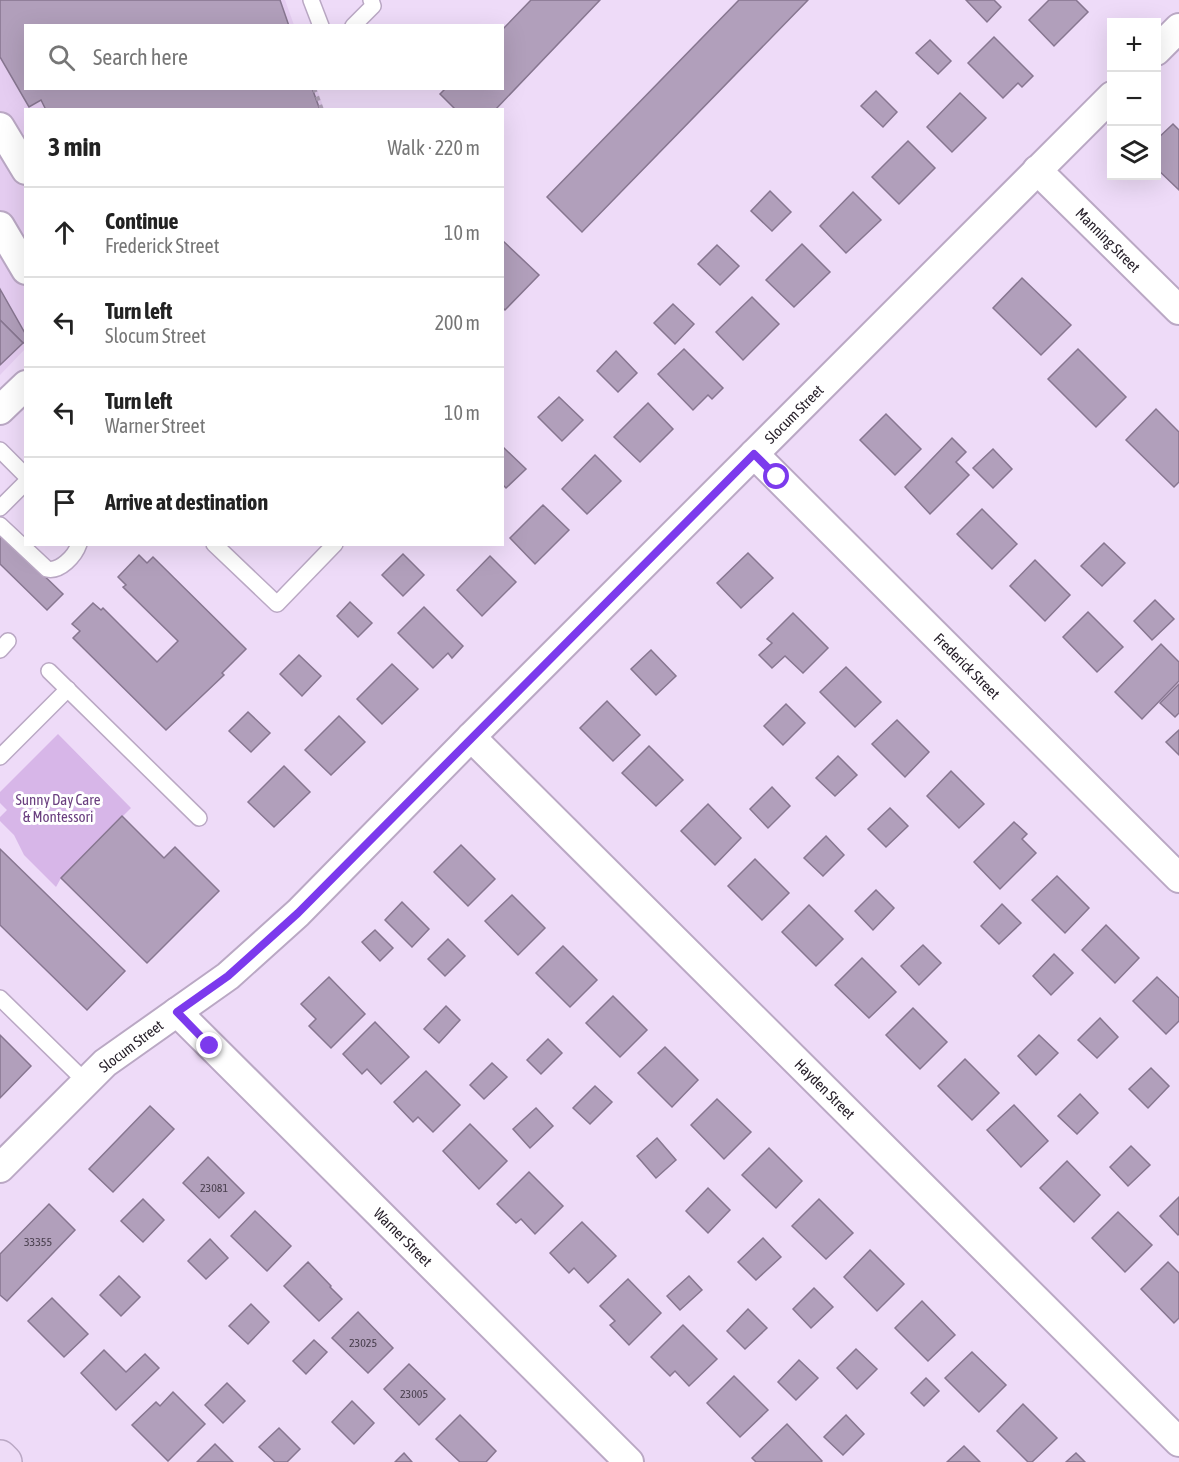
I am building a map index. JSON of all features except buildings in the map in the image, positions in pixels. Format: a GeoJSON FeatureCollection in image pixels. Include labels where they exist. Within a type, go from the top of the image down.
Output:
{"type":"FeatureCollection","features":[{"type":"Feature","properties":{"kind":"main road"},"geometry":{"type":"LineString","coordinates":[[0,1457],[5,1462]]}},
{"type":"Feature","properties":{"kind":"street"},"geometry":{"type":"LineString","coordinates":[[1161,46],[1179,28]]}},
{"type":"Feature","properties":{"kind":"street","name":"Slocum Street"},"geometry":{"type":"LineString","coordinates":[[0,1168],[105,1063],[228,976],[298,913],[1107,101]]}},
{"type":"Feature","properties":{"kind":"street"},"geometry":{"type":"LineString","coordinates":[[0,128],[24,167]]}},
{"type":"Feature","properties":{"kind":"street","name":"Manning Street"},"geometry":{"type":"LineString","coordinates":[[1037,170],[1179,310]]}},
{"type":"Feature","properties":{"kind":"street"},"geometry":{"type":"LineString","coordinates":[[0,226],[24,267]]}},
{"type":"Feature","properties":{"kind":"street"},"geometry":{"type":"LineString","coordinates":[[0,410],[24,387]]}},
{"type":"Feature","properties":{"kind":"street","name":"Frederick Street"},"geometry":{"type":"LineString","coordinates":[[754,454],[1179,878]]}},
{"type":"Feature","properties":{"kind":"street","name":"Hayden Street"},"geometry":{"type":"LineString","coordinates":[[471,737],[1179,1442]]}},
{"type":"Feature","properties":{"kind":"street","name":"Warner Street"},"geometry":{"type":"LineString","coordinates":[[177,1012],[629,1462]]}},
{"type":"Feature","properties":{"kind":"lane"},"geometry":{"type":"LineString","coordinates":[[311,0],[320,24]]}},
{"type":"Feature","properties":{"kind":"lane"},"geometry":{"type":"LineString","coordinates":[[355,24],[373,6],[371,0]]}},
{"type":"Feature","properties":{"kind":"lane"},"geometry":{"type":"LineString","coordinates":[[0,450],[24,474]]}},
{"type":"Feature","properties":{"kind":"lane"},"geometry":{"type":"LineString","coordinates":[[0,508],[24,484]]}},
{"type":"Feature","properties":{"kind":"lane"},"geometry":{"type":"LineString","coordinates":[[0,525],[47,569],[54,571],[60,568],[79,546]]}},
{"type":"Feature","properties":{"kind":"lane"},"geometry":{"type":"LineString","coordinates":[[216,546],[277,604],[325,548]]}},
{"type":"Feature","properties":{"kind":"lane"},"geometry":{"type":"LineString","coordinates":[[49,671],[199,818]]}},
{"type":"Feature","properties":{"kind":"lane"},"geometry":{"type":"LineString","coordinates":[[0,757],[68,689]]}},
{"type":"Feature","properties":{"kind":"lane"},"geometry":{"type":"LineString","coordinates":[[0,998],[86,1082]]}},
{"type":"Feature","properties":{"kind":"path"},"geometry":{"type":"LineString","coordinates":[[315,90],[321,108]]}},
{"type":"Feature","properties":{"kind":"shaded area"},"geometry":{"type":"Polygon","coordinates":[[[0,0],[285,0],[294,24],[24,24],[24,90],[317,90],[324,108],[24,108],[24,350],[0,375],[0,0]]]}},
{"type":"Feature","properties":{"kind":"green space","name":"Sunny Day Care & Montessori"},"geometry":{"type":"Polygon","coordinates":[[[58,734],[131,808],[61,878],[56,887],[24,855],[14,835],[0,821],[0,817],[7,810],[0,803],[0,792],[58,734]]]}},
{"type":"Feature","properties":{"kind":"route"},"geometry":{"type":"LineString","coordinates":[[210,1046],[177,1012],[228,976],[298,913],[754,454],[777,477]]}}]}
